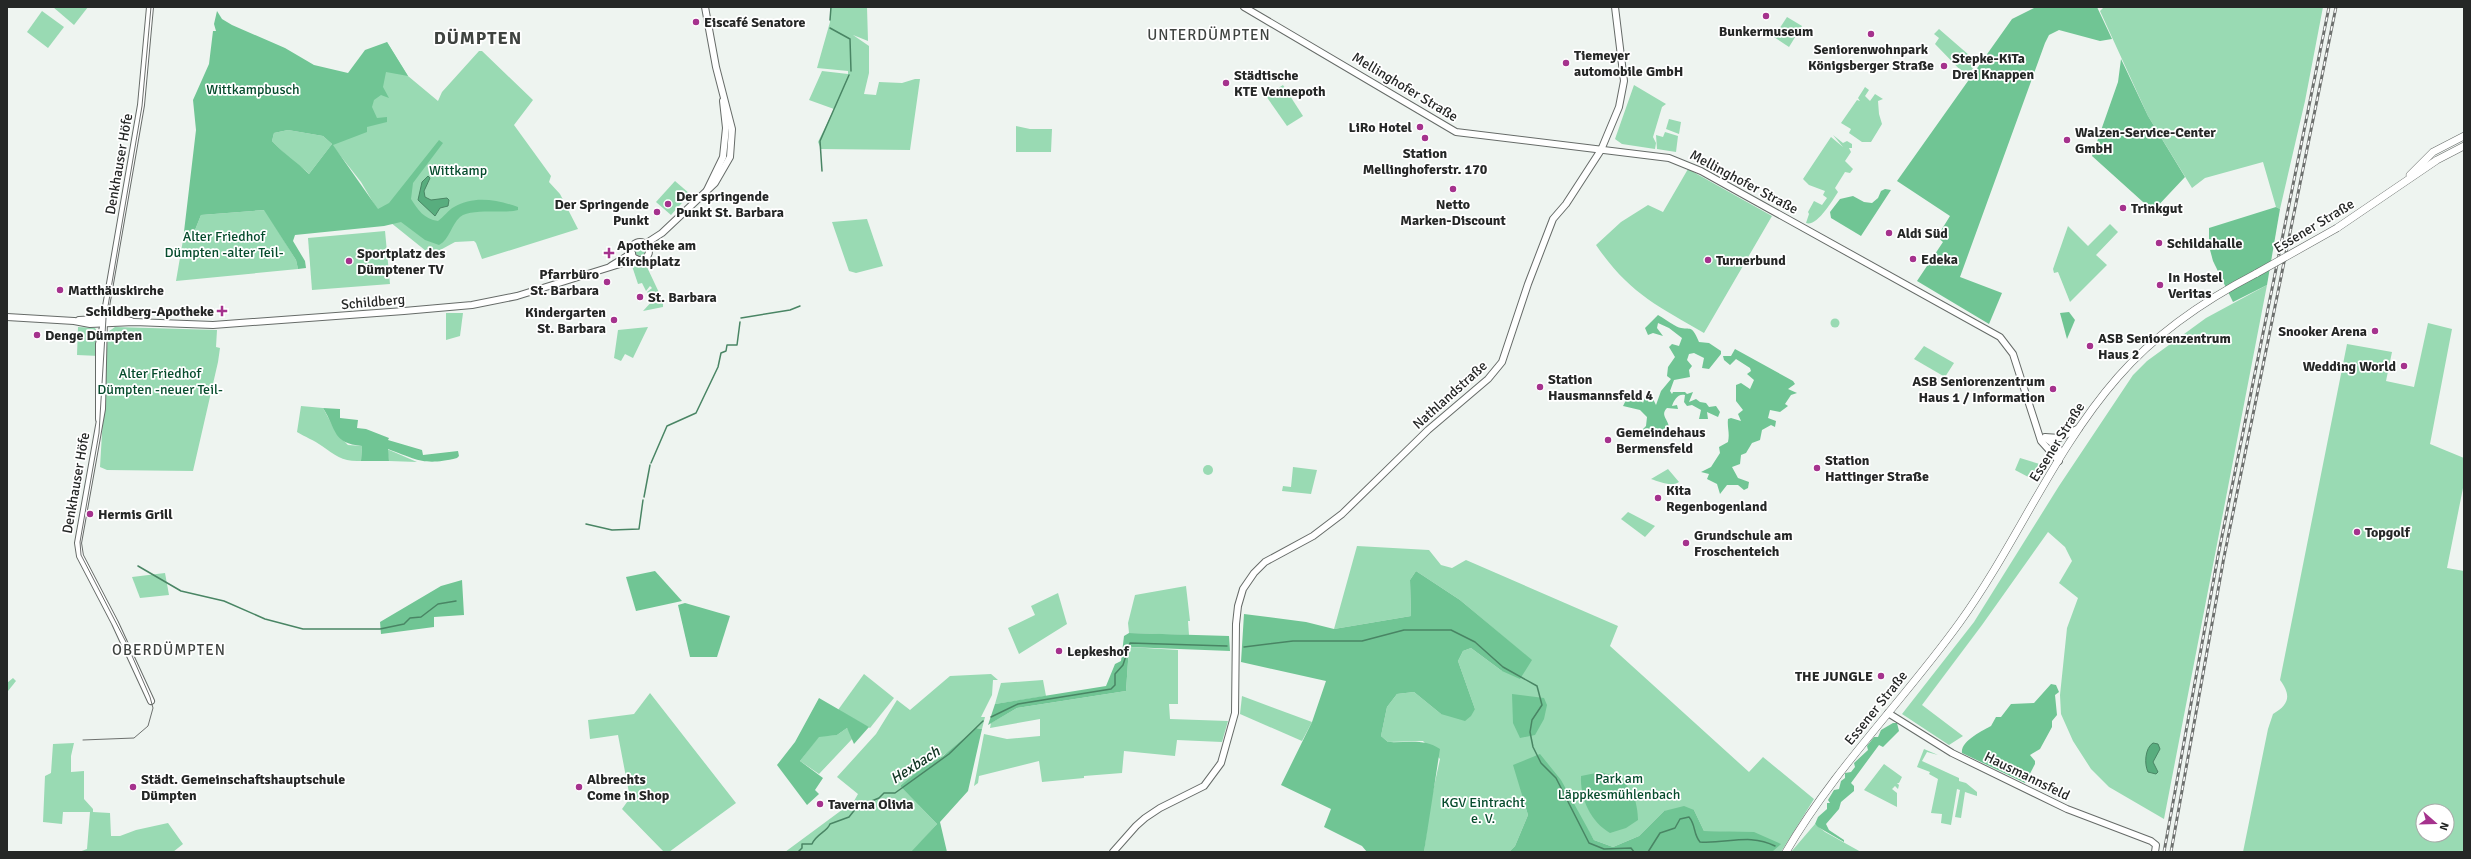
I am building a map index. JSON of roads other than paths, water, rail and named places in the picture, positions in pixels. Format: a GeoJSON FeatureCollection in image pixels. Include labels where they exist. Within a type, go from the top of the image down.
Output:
{"type":"FeatureCollection","features":[{"type":"Feature","properties":{"kind":"main road","name":"Essener Straße"},"geometry":{"type":"LineString","coordinates":[[2405,181],[2425,159],[2453,140],[2464,136]]}},
{"type":"Feature","properties":{"kind":"main road"},"geometry":{"type":"LineString","coordinates":[[2453,140],[2461,147]]}},
{"type":"Feature","properties":{"kind":"main road","name":"Essener Straße"},"geometry":{"type":"LineString","coordinates":[[1786,852],[1817,805],[1888,713],[1930,662],[1973,604],[2079,428],[2119,376],[2167,330],[2221,292],[2337,228],[2405,181],[2461,147]]}},
{"type":"Feature","properties":{"kind":"street","name":"Denkhauser Höfe"},"geometry":{"type":"LineString","coordinates":[[150,7],[138,128],[104,321],[102,410],[79,536],[79,549],[151,701]]}},
{"type":"Feature","properties":{"kind":"street"},"geometry":{"type":"LineString","coordinates":[[705,7],[722,93],[726,136],[722,157],[706,191]]}},
{"type":"Feature","properties":{"kind":"street","name":"Mellinghofer Straße"},"geometry":{"type":"LineString","coordinates":[[1244,7],[1456,132],[1674,159],[1696,168],[2000,337],[2013,354],[2042,443],[2059,461]]}},
{"type":"Feature","properties":{"kind":"street","name":"Nathlandstraße"},"geometry":{"type":"LineString","coordinates":[[1113,852],[1145,818],[1160,808],[1198,792],[1215,774],[1224,756],[1235,713],[1236,624],[1242,594],[1248,580],[1262,565],[1308,539],[1342,514],[1423,435],[1498,369],[1508,349],[1528,284],[1554,219],[1566,204],[1601,150],[1616,116],[1624,89],[1615,7]]}},
{"type":"Feature","properties":{"kind":"street"},"geometry":{"type":"LineString","coordinates":[[632,253],[636,259],[644,258],[647,246],[715,183],[726,167],[730,157],[733,137],[731,119],[722,93]]}},
{"type":"Feature","properties":{"kind":"street","name":"Schildberg"},"geometry":{"type":"LineString","coordinates":[[609,267],[632,253],[636,244],[647,246]]}},
{"type":"Feature","properties":{"kind":"street","name":"Schildberg"},"geometry":{"type":"LineString","coordinates":[[7,318],[74,321],[90,324],[104,321],[224,325],[472,305],[532,292],[636,259]]}},
{"type":"Feature","properties":{"kind":"street"},"geometry":{"type":"LineString","coordinates":[[2046,438],[2060,438],[2079,428]]}},
{"type":"Feature","properties":{"kind":"street"},"geometry":{"type":"LineString","coordinates":[[2037,430],[2059,450],[2059,461]]}},
{"type":"Feature","properties":{"kind":"street","name":"Hausmannsfeld"},"geometry":{"type":"LineString","coordinates":[[1888,713],[1952,753],[2066,809],[2151,841],[2156,845],[2155,852]]}},
{"type":"Feature","properties":{"kind":"waterway"},"geometry":{"type":"LineString","coordinates":[[830,20],[831,7]]}},
{"type":"Feature","properties":{"kind":"waterway"},"geometry":{"type":"LineString","coordinates":[[830,28],[850,39],[851,71]]}},
{"type":"Feature","properties":{"kind":"waterway"},"geometry":{"type":"LineString","coordinates":[[822,171],[820,141],[849,75]]}},
{"type":"Feature","properties":{"kind":"waterway"},"geometry":{"type":"LineString","coordinates":[[741,318],[790,310],[800,306]]}},
{"type":"Feature","properties":{"kind":"waterway"},"geometry":{"type":"LineString","coordinates":[[651,463],[667,426],[696,413],[718,367],[721,353],[726,351],[727,345],[737,345],[740,322]]}},
{"type":"Feature","properties":{"kind":"waterway"},"geometry":{"type":"LineString","coordinates":[[644,497],[650,465]]}},
{"type":"Feature","properties":{"kind":"waterway"},"geometry":{"type":"LineString","coordinates":[[586,524],[612,530],[639,529],[643,500]]}},
{"type":"Feature","properties":{"kind":"waterway"},"geometry":{"type":"LineString","coordinates":[[138,566],[181,591],[224,601],[265,619],[303,629],[380,629],[404,624],[410,618],[421,617],[438,604],[456,601]]}},
{"type":"Feature","properties":{"kind":"waterway"},"geometry":{"type":"LineString","coordinates":[[1244,647],[1293,641],[1362,641],[1404,630],[1451,630],[1475,642],[1503,667],[1537,686],[1542,705],[1532,720],[1530,732],[1533,747],[1541,763],[1556,778],[1589,843],[1604,849],[1631,848],[1634,852]]}},
{"type":"Feature","properties":{"kind":"waterway"},"geometry":{"type":"LineString","coordinates":[[991,717],[1018,704],[1111,689],[1115,685],[1115,674],[1123,665],[1130,643],[1227,646]]}},
{"type":"Feature","properties":{"kind":"waterway","name":"Hexbach"},"geometry":{"type":"LineString","coordinates":[[798,852],[802,848],[802,844],[812,844],[816,838],[829,827],[830,824],[849,817],[857,807],[879,798],[884,793],[895,793],[949,754],[983,721]]}},
{"type":"Feature","properties":{"kind":"waterway"},"geometry":{"type":"LineString","coordinates":[[1648,852],[1660,833],[1675,828],[1680,819],[1689,817],[1693,823],[1696,836],[1700,842],[1757,840],[1775,846]]}},
{"type":"Feature","properties":{"kind":"tram line"},"geometry":{"type":"LineString","coordinates":[[83,740],[134,738],[148,726],[153,708],[150,697],[126,642],[81,555],[80,542],[99,433],[106,318],[142,106],[151,7]]}},
{"type":"Feature","properties":{"kind":"railway"},"geometry":{"type":"LineString","coordinates":[[2164,852],[2218,556],[2329,7]]}},
{"type":"Feature","properties":{"kind":"railway"},"geometry":{"type":"LineString","coordinates":[[2171,852],[2224,557],[2336,7]]}},
{"type":"Feature","properties":{"kind":"place","name":"Bunkermuseum"},"geometry":{"type":"Point","coordinates":[1766,16]}},
{"type":"Feature","properties":{"kind":"place","name":"Eiscafé Senatore"},"geometry":{"type":"Point","coordinates":[696,22]}},
{"type":"Feature","properties":{"kind":"place","name":"Seniorenwohnpark Königsberger Straße"},"geometry":{"type":"Point","coordinates":[1871,34]}},
{"type":"Feature","properties":{"kind":"place","name":"Tiemeyer automobile GmbH"},"geometry":{"type":"Point","coordinates":[1566,63]}},
{"type":"Feature","properties":{"kind":"place","name":"Stepke-KiTa Drei Knappen"},"geometry":{"type":"Point","coordinates":[1944,66]}},
{"type":"Feature","properties":{"kind":"place","name":"Städtische KTE Vennepoth"},"geometry":{"type":"Point","coordinates":[1226,83]}},
{"type":"Feature","properties":{"kind":"place","name":"LiRo Hotel"},"geometry":{"type":"Point","coordinates":[1420,127]}},
{"type":"Feature","properties":{"kind":"place","name":"Station Mellinghoferstr. 170"},"geometry":{"type":"Point","coordinates":[1425,138]}},
{"type":"Feature","properties":{"kind":"place","name":"Walzen-Service-Center GmbH"},"geometry":{"type":"Point","coordinates":[2067,140]}},
{"type":"Feature","properties":{"kind":"place","name":"Netto Marken-Discount"},"geometry":{"type":"Point","coordinates":[1453,189]}},
{"type":"Feature","properties":{"kind":"place","name":"Der springende Punkt St. Barbara"},"geometry":{"type":"Point","coordinates":[668,204]}},
{"type":"Feature","properties":{"kind":"place","name":"Trinkgut"},"geometry":{"type":"Point","coordinates":[2123,208]}},
{"type":"Feature","properties":{"kind":"place","name":"Der Springende Punkt"},"geometry":{"type":"Point","coordinates":[657,212]}},
{"type":"Feature","properties":{"kind":"place","name":"Aldi Süd"},"geometry":{"type":"Point","coordinates":[1889,233]}},
{"type":"Feature","properties":{"kind":"place","name":"Schildahalle"},"geometry":{"type":"Point","coordinates":[2159,243]}},
{"type":"Feature","properties":{"kind":"place","name":"Apotheke am Kirchplatz"},"geometry":{"type":"Point","coordinates":[609,253]}},
{"type":"Feature","properties":{"kind":"place","name":"Edeka"},"geometry":{"type":"Point","coordinates":[1913,259]}},
{"type":"Feature","properties":{"kind":"place","name":"Turnerbund"},"geometry":{"type":"Point","coordinates":[1708,260]}},
{"type":"Feature","properties":{"kind":"place","name":"Sportplatz des Dümptener TV"},"geometry":{"type":"Point","coordinates":[349,261]}},
{"type":"Feature","properties":{"kind":"place","name":"Pfarrbüro St. Barbara"},"geometry":{"type":"Point","coordinates":[607,282]}},
{"type":"Feature","properties":{"kind":"place","name":"In Hostel Veritas"},"geometry":{"type":"Point","coordinates":[2160,285]}},
{"type":"Feature","properties":{"kind":"place","name":"Matthäuskirche"},"geometry":{"type":"Point","coordinates":[60,290]}},
{"type":"Feature","properties":{"kind":"place","name":"St. Barbara"},"geometry":{"type":"Point","coordinates":[640,297]}},
{"type":"Feature","properties":{"kind":"place","name":"Schildberg-Apotheke"},"geometry":{"type":"Point","coordinates":[222,311]}},
{"type":"Feature","properties":{"kind":"place","name":"Kindergarten St. Barbara"},"geometry":{"type":"Point","coordinates":[614,320]}},
{"type":"Feature","properties":{"kind":"place","name":"Snooker Arena"},"geometry":{"type":"Point","coordinates":[2375,331]}},
{"type":"Feature","properties":{"kind":"place","name":"Denge Dümpten"},"geometry":{"type":"Point","coordinates":[37,335]}},
{"type":"Feature","properties":{"kind":"place","name":"ASB Seniorenzentrum Haus 2"},"geometry":{"type":"Point","coordinates":[2090,346]}},
{"type":"Feature","properties":{"kind":"place","name":"Wedding World"},"geometry":{"type":"Point","coordinates":[2404,366]}},
{"type":"Feature","properties":{"kind":"place","name":"Station Hausmannsfeld 4"},"geometry":{"type":"Point","coordinates":[1540,387]}},
{"type":"Feature","properties":{"kind":"place","name":"ASB Seniorenzentrum Haus 1 / Information"},"geometry":{"type":"Point","coordinates":[2053,389]}},
{"type":"Feature","properties":{"kind":"place","name":"Gemeindehaus Bermensfeld"},"geometry":{"type":"Point","coordinates":[1608,440]}},
{"type":"Feature","properties":{"kind":"place","name":"Station Hattinger Straße"},"geometry":{"type":"Point","coordinates":[1817,468]}},
{"type":"Feature","properties":{"kind":"place","name":"Kita Regenbogenland"},"geometry":{"type":"Point","coordinates":[1658,498]}},
{"type":"Feature","properties":{"kind":"place","name":"Hermis Grill"},"geometry":{"type":"Point","coordinates":[90,514]}},
{"type":"Feature","properties":{"kind":"place","name":"Topgolf"},"geometry":{"type":"Point","coordinates":[2357,532]}},
{"type":"Feature","properties":{"kind":"place","name":"Grundschule am Froschenteich"},"geometry":{"type":"Point","coordinates":[1686,543]}},
{"type":"Feature","properties":{"kind":"place","name":"Lepkeshof"},"geometry":{"type":"Point","coordinates":[1059,651]}},
{"type":"Feature","properties":{"kind":"place","name":"THE JUNGLE"},"geometry":{"type":"Point","coordinates":[1881,676]}},
{"type":"Feature","properties":{"kind":"place","name":"Städt. Gemeinschaftshauptschule Dümpten"},"geometry":{"type":"Point","coordinates":[133,787]}},
{"type":"Feature","properties":{"kind":"place","name":"Albrechts Come in Shop"},"geometry":{"type":"Point","coordinates":[579,787]}},
{"type":"Feature","properties":{"kind":"place","name":"Taverna Olivia"},"geometry":{"type":"Point","coordinates":[820,804]}},
{"type":"Feature","properties":{"kind":"district","name":"UNTERDÜMPTEN"},"geometry":{"type":"Point","coordinates":[1209,35]}},
{"type":"Feature","properties":{"kind":"district","name":"DÜMPTEN"},"geometry":{"type":"Point","coordinates":[478,38]}},
{"type":"Feature","properties":{"kind":"district","name":"OBERDÜMPTEN"},"geometry":{"type":"Point","coordinates":[169,650]}},
{"type":"Feature","properties":{"kind":"park label","name":"Wittkampbusch"},"geometry":{"type":"Point","coordinates":[253,89]}},
{"type":"Feature","properties":{"kind":"park label","name":"Wittkamp"},"geometry":{"type":"Point","coordinates":[458,170]}},
{"type":"Feature","properties":{"kind":"park label","name":"Alter Friedhof Dümpten -alter Teil-"},"geometry":{"type":"Point","coordinates":[224,244]}},
{"type":"Feature","properties":{"kind":"park label","name":"Alter Friedhof Dümpten -neuer Teil-"},"geometry":{"type":"Point","coordinates":[160,382]}},
{"type":"Feature","properties":{"kind":"park label","name":"Park am Läppkesmühlenbach"},"geometry":{"type":"Point","coordinates":[1619,786]}},
{"type":"Feature","properties":{"kind":"park label","name":"KGV Eintracht e. V."},"geometry":{"type":"Point","coordinates":[1483,810]}}]}
